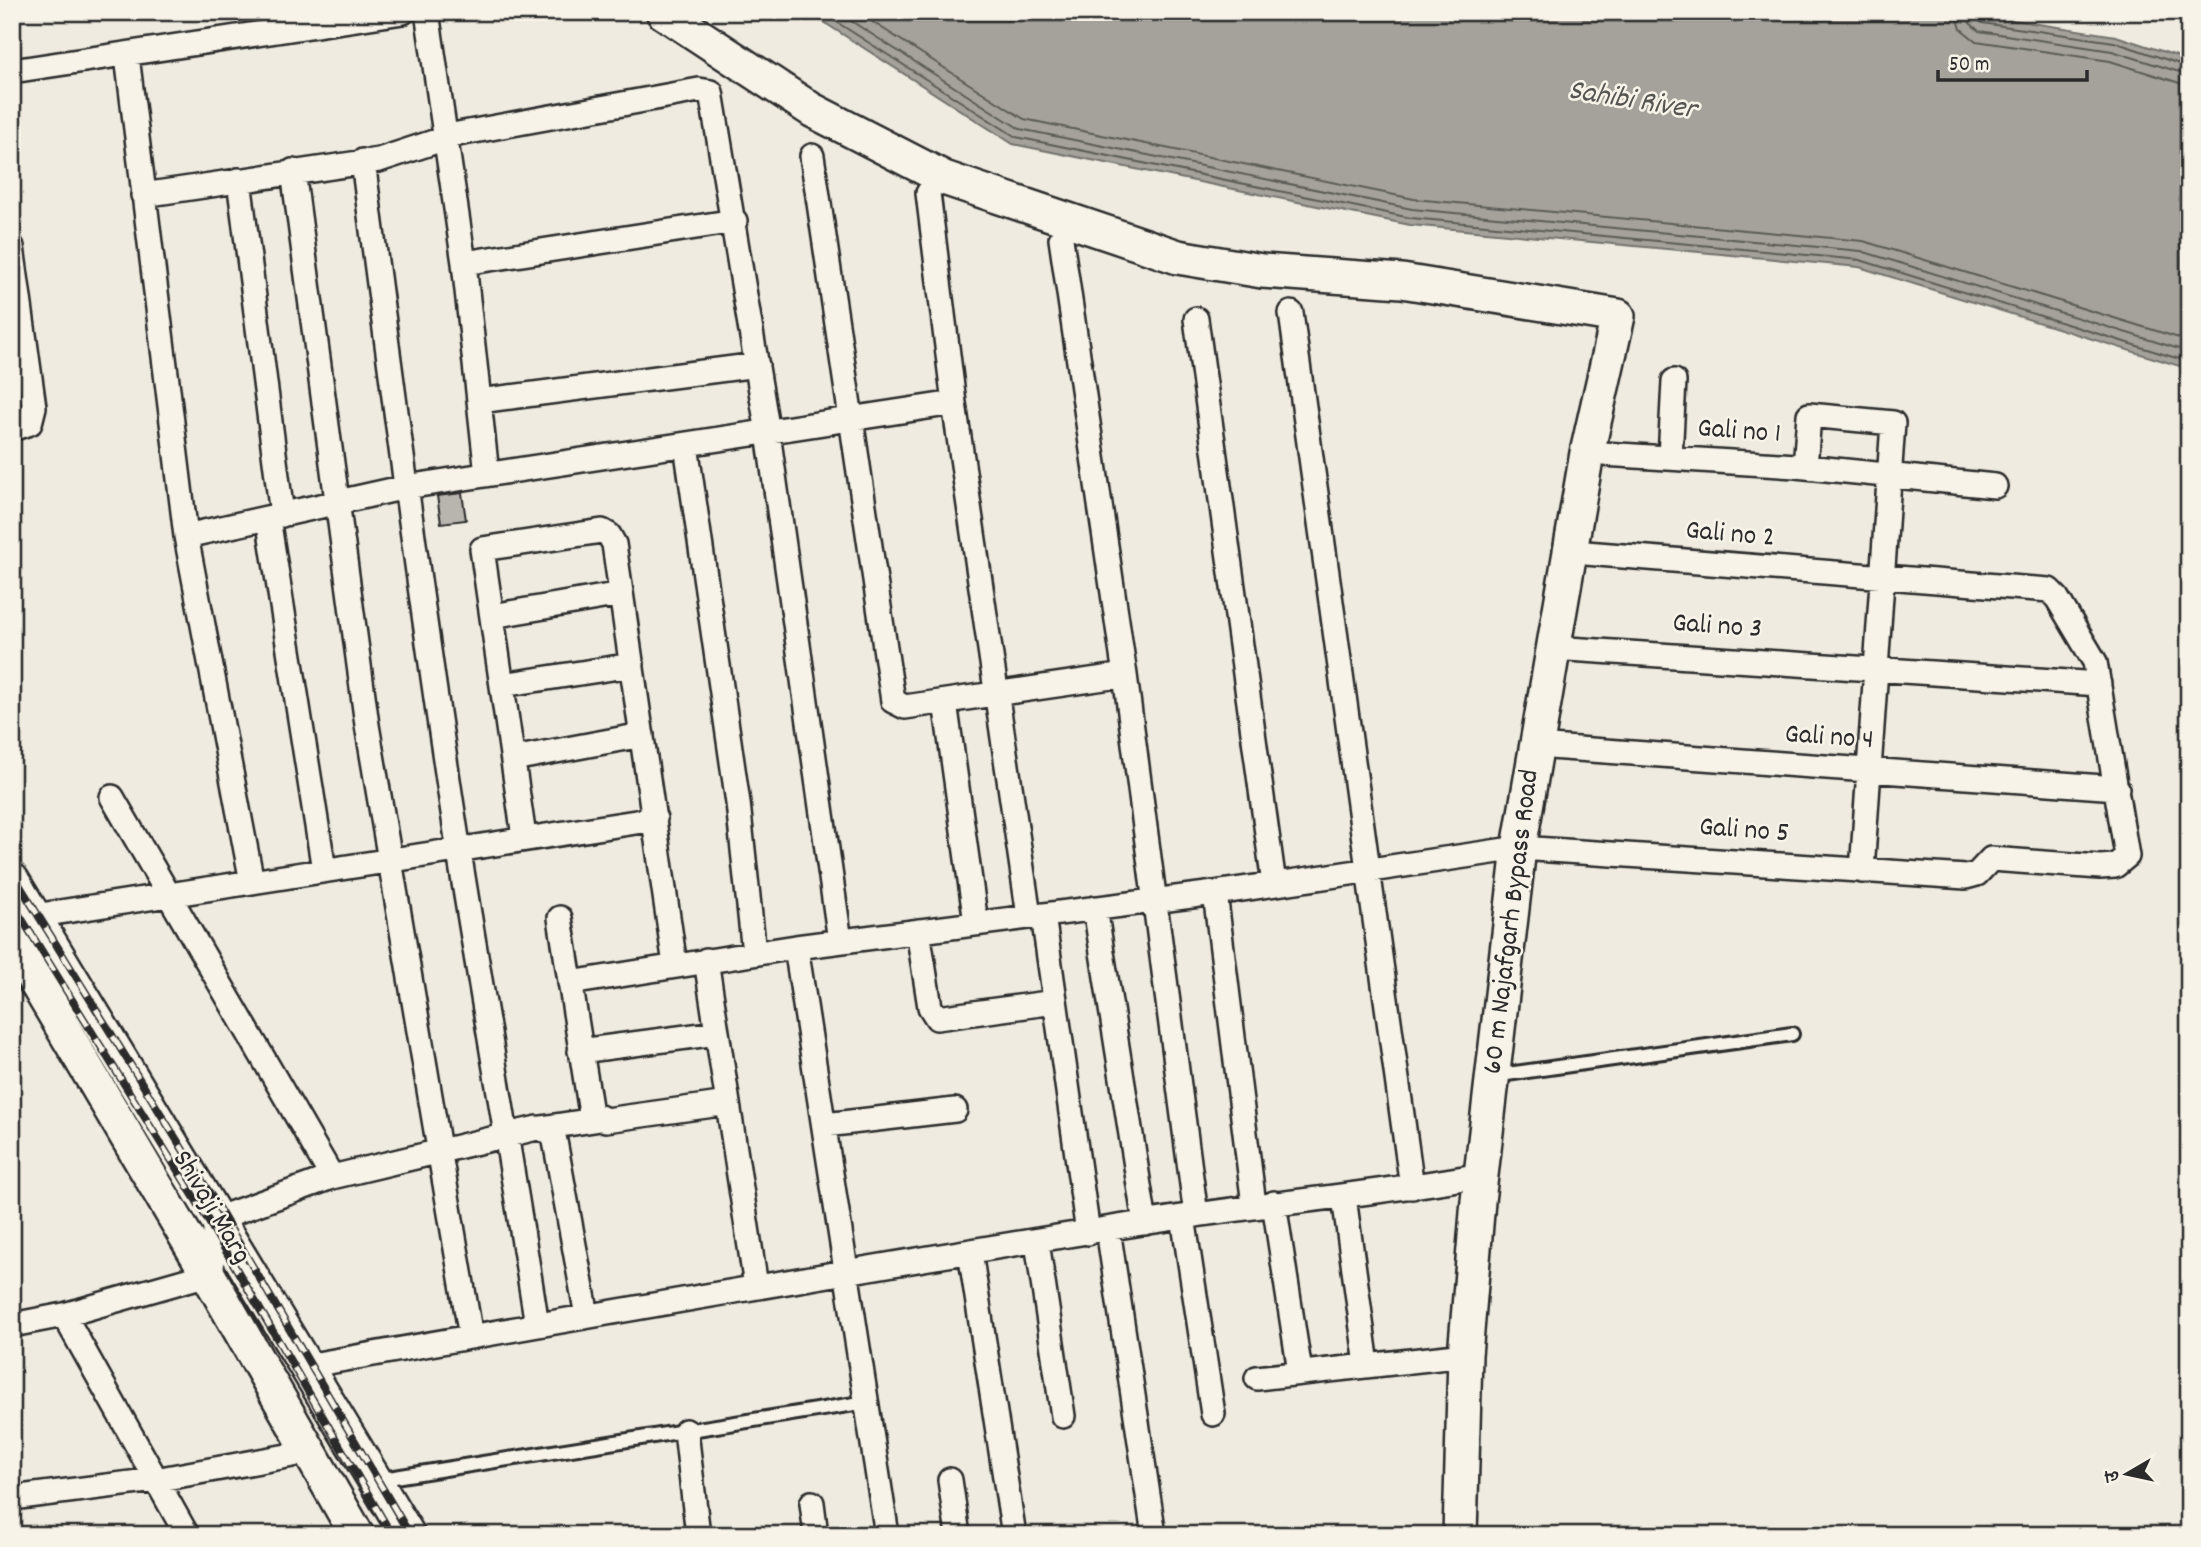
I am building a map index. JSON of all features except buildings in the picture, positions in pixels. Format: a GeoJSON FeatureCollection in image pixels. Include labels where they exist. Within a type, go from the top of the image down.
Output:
{"type":"FeatureCollection","features":[{"type":"Feature","properties":{"kind":"street"},"geometry":{"type":"LineString","coordinates":[[12,71],[127,56],[403,12]]}},
{"type":"Feature","properties":{"kind":"street"},"geometry":{"type":"LineString","coordinates":[[427,12],[464,263],[487,474]]}},
{"type":"Feature","properties":{"kind":"street","name":"60 m Najafgarh Bypass Road"},"geometry":{"type":"LineString","coordinates":[[663,12],[813,110],[944,177],[1178,257],[1262,271],[1402,281],[1618,316],[1587,453],[1573,552],[1553,648],[1519,848],[1481,1175],[1465,1355],[1460,1535]]}},
{"type":"Feature","properties":{"kind":"street"},"geometry":{"type":"LineString","coordinates":[[127,56],[186,536],[252,883]]}},
{"type":"Feature","properties":{"kind":"street"},"geometry":{"type":"LineString","coordinates":[[143,195],[363,162],[418,148],[446,137],[706,90],[712,92],[768,433],[840,941]]}},
{"type":"Feature","properties":{"kind":"street"},"geometry":{"type":"LineString","coordinates":[[812,156],[893,701],[905,707],[1125,675]]}},
{"type":"Feature","properties":{"kind":"street"},"geometry":{"type":"LineString","coordinates":[[363,162],[406,487],[459,848],[537,1325]]}},
{"type":"Feature","properties":{"kind":"street"},"geometry":{"type":"LineString","coordinates":[[293,171],[387,858],[471,1337]]}},
{"type":"Feature","properties":{"kind":"street"},"geometry":{"type":"LineString","coordinates":[[239,180],[275,516],[324,870]]}},
{"type":"Feature","properties":{"kind":"street"},"geometry":{"type":"LineString","coordinates":[[928,193],[995,694],[1154,1535]]}},
{"type":"Feature","properties":{"kind":"street"},"geometry":{"type":"LineString","coordinates":[[464,263],[735,221]]}},
{"type":"Feature","properties":{"kind":"street"},"geometry":{"type":"LineString","coordinates":[[1061,239],[1125,675],[1213,1414]]}},
{"type":"Feature","properties":{"kind":"street"},"geometry":{"type":"LineString","coordinates":[[12,247],[34,407],[30,423],[12,429]]}},
{"type":"Feature","properties":{"kind":"street"},"geometry":{"type":"LineString","coordinates":[[1291,313],[1412,1187]]}},
{"type":"Feature","properties":{"kind":"street"},"geometry":{"type":"LineString","coordinates":[[1196,319],[1274,884]]}},
{"type":"Feature","properties":{"kind":"street"},"geometry":{"type":"LineString","coordinates":[[479,401],[757,365]]}},
{"type":"Feature","properties":{"kind":"street","name":"Gali no 1"},"geometry":{"type":"LineString","coordinates":[[1670,458],[1674,382]]}},
{"type":"Feature","properties":{"kind":"street"},"geometry":{"type":"LineString","coordinates":[[186,536],[406,487],[954,403]]}},
{"type":"Feature","properties":{"kind":"street"},"geometry":{"type":"LineString","coordinates":[[1805,467],[1809,415],[1893,424],[1887,475],[1862,871]]}},
{"type":"Feature","properties":{"kind":"street"},"geometry":{"type":"LineString","coordinates":[[686,445],[738,803],[754,953]]}},
{"type":"Feature","properties":{"kind":"street","name":"Gali no 1"},"geometry":{"type":"LineString","coordinates":[[1587,453],[1805,467],[1994,486]]}},
{"type":"Feature","properties":{"kind":"street"},"geometry":{"type":"LineString","coordinates":[[524,837],[482,549],[602,531],[609,535],[614,544],[675,965]]}},
{"type":"Feature","properties":{"kind":"street","name":"Gali no 2"},"geometry":{"type":"LineString","coordinates":[[1573,552],[2049,590],[2092,655],[2099,684]]}},
{"type":"Feature","properties":{"kind":"street"},"geometry":{"type":"LineString","coordinates":[[492,616],[621,594]]}},
{"type":"Feature","properties":{"kind":"street","name":"Gali no 3"},"geometry":{"type":"LineString","coordinates":[[1553,648],[2099,684]]}},
{"type":"Feature","properties":{"kind":"street"},"geometry":{"type":"LineString","coordinates":[[502,685],[632,665]]}},
{"type":"Feature","properties":{"kind":"street"},"geometry":{"type":"LineString","coordinates":[[2099,684],[2117,788]]}},
{"type":"Feature","properties":{"kind":"street"},"geometry":{"type":"LineString","coordinates":[[945,702],[976,923]]}},
{"type":"Feature","properties":{"kind":"street"},"geometry":{"type":"LineString","coordinates":[[513,759],[642,734]]}},
{"type":"Feature","properties":{"kind":"street","name":"Gali no 4"},"geometry":{"type":"LineString","coordinates":[[1536,746],[2117,788]]}},
{"type":"Feature","properties":{"kind":"street","name":"Gali no 5"},"geometry":{"type":"LineString","coordinates":[[570,983],[796,947],[1154,901],[1519,848],[1742,860],[1966,877],[1977,874],[1991,859],[2100,867],[2122,862],[2127,849],[2117,788]]}},
{"type":"Feature","properties":{"kind":"street"},"geometry":{"type":"LineString","coordinates":[[112,797],[332,1177]]}},
{"type":"Feature","properties":{"kind":"street"},"geometry":{"type":"LineString","coordinates":[[34,916],[252,883],[387,858],[655,819]]}},
{"type":"Feature","properties":{"kind":"street","name":"Shivaji Marg"},"geometry":{"type":"LineString","coordinates":[[12,880],[408,1535]]}},
{"type":"Feature","properties":{"kind":"street"},"geometry":{"type":"LineString","coordinates":[[1215,892],[1264,1204],[1300,1372]]}},
{"type":"Feature","properties":{"kind":"street"},"geometry":{"type":"LineString","coordinates":[[1095,908],[1145,1223]]}},
{"type":"Feature","properties":{"kind":"street"},"geometry":{"type":"LineString","coordinates":[[560,918],[588,1105],[591,1113],[601,1119]]}},
{"type":"Feature","properties":{"kind":"street"},"geometry":{"type":"LineString","coordinates":[[918,931],[930,1007],[937,1018],[1055,1002]]}},
{"type":"Feature","properties":{"kind":"street","name":"Shivaji Marg"},"geometry":{"type":"LineString","coordinates":[[12,942],[208,1274],[356,1535]]}},
{"type":"Feature","properties":{"kind":"street"},"geometry":{"type":"LineString","coordinates":[[796,947],[887,1535]]}},
{"type":"Feature","properties":{"kind":"street"},"geometry":{"type":"LineString","coordinates":[[706,960],[756,1286]]}},
{"type":"Feature","properties":{"kind":"street"},"geometry":{"type":"LineString","coordinates":[[580,1051],[717,1033]]}},
{"type":"Feature","properties":{"kind":"street"},"geometry":{"type":"LineString","coordinates":[[12,1325],[64,1315],[208,1274],[212,1268],[216,1219],[332,1177],[541,1128],[728,1104]]}},
{"type":"Feature","properties":{"kind":"street"},"geometry":{"type":"LineString","coordinates":[[825,1125],[955,1110]]}},
{"type":"Feature","properties":{"kind":"street"},"geometry":{"type":"LineString","coordinates":[[541,1128],[551,1132],[555,1141],[587,1316]]}},
{"type":"Feature","properties":{"kind":"street"},"geometry":{"type":"LineString","coordinates":[[306,1366],[848,1270],[1264,1204],[1344,1197],[1481,1175]]}},
{"type":"Feature","properties":{"kind":"street"},"geometry":{"type":"LineString","coordinates":[[1344,1197],[1367,1365]]}},
{"type":"Feature","properties":{"kind":"street"},"geometry":{"type":"LineString","coordinates":[[1037,1242],[1063,1416]]}},
{"type":"Feature","properties":{"kind":"street"},"geometry":{"type":"LineString","coordinates":[[970,1252],[1014,1535]]}},
{"type":"Feature","properties":{"kind":"street"},"geometry":{"type":"LineString","coordinates":[[64,1315],[187,1535]]}},
{"type":"Feature","properties":{"kind":"street"},"geometry":{"type":"LineString","coordinates":[[1256,1378],[1465,1355]]}},
{"type":"Feature","properties":{"kind":"street"},"geometry":{"type":"LineString","coordinates":[[686,1431],[698,1535]]}},
{"type":"Feature","properties":{"kind":"street"},"geometry":{"type":"LineString","coordinates":[[12,1498],[155,1480],[309,1452]]}},
{"type":"Feature","properties":{"kind":"street"},"geometry":{"type":"LineString","coordinates":[[950,1480],[958,1535]]}},
{"type":"Feature","properties":{"kind":"street"},"geometry":{"type":"LineString","coordinates":[[812,1503],[816,1535]]}},
{"type":"Feature","properties":{"kind":"lane"},"geometry":{"type":"LineString","coordinates":[[1493,1076],[1792,1034]]}},
{"type":"Feature","properties":{"kind":"lane"},"geometry":{"type":"LineString","coordinates":[[375,1480],[867,1402]]}},
{"type":"Feature","properties":{"kind":"water","name":"Sahibi River"},"geometry":{"type":"Polygon","coordinates":[[[808,12],[1961,12],[2116,36],[2189,60],[2189,369],[1859,267],[1410,225],[1013,144],[808,12]]]}},
{"type":"Feature","properties":{"kind":"railway"},"geometry":{"type":"LineString","coordinates":[[12,873],[209,1192],[410,1535]]}},
{"type":"Feature","properties":{"kind":"railway"},"geometry":{"type":"LineString","coordinates":[[12,903],[196,1200],[392,1535]]}}]}
